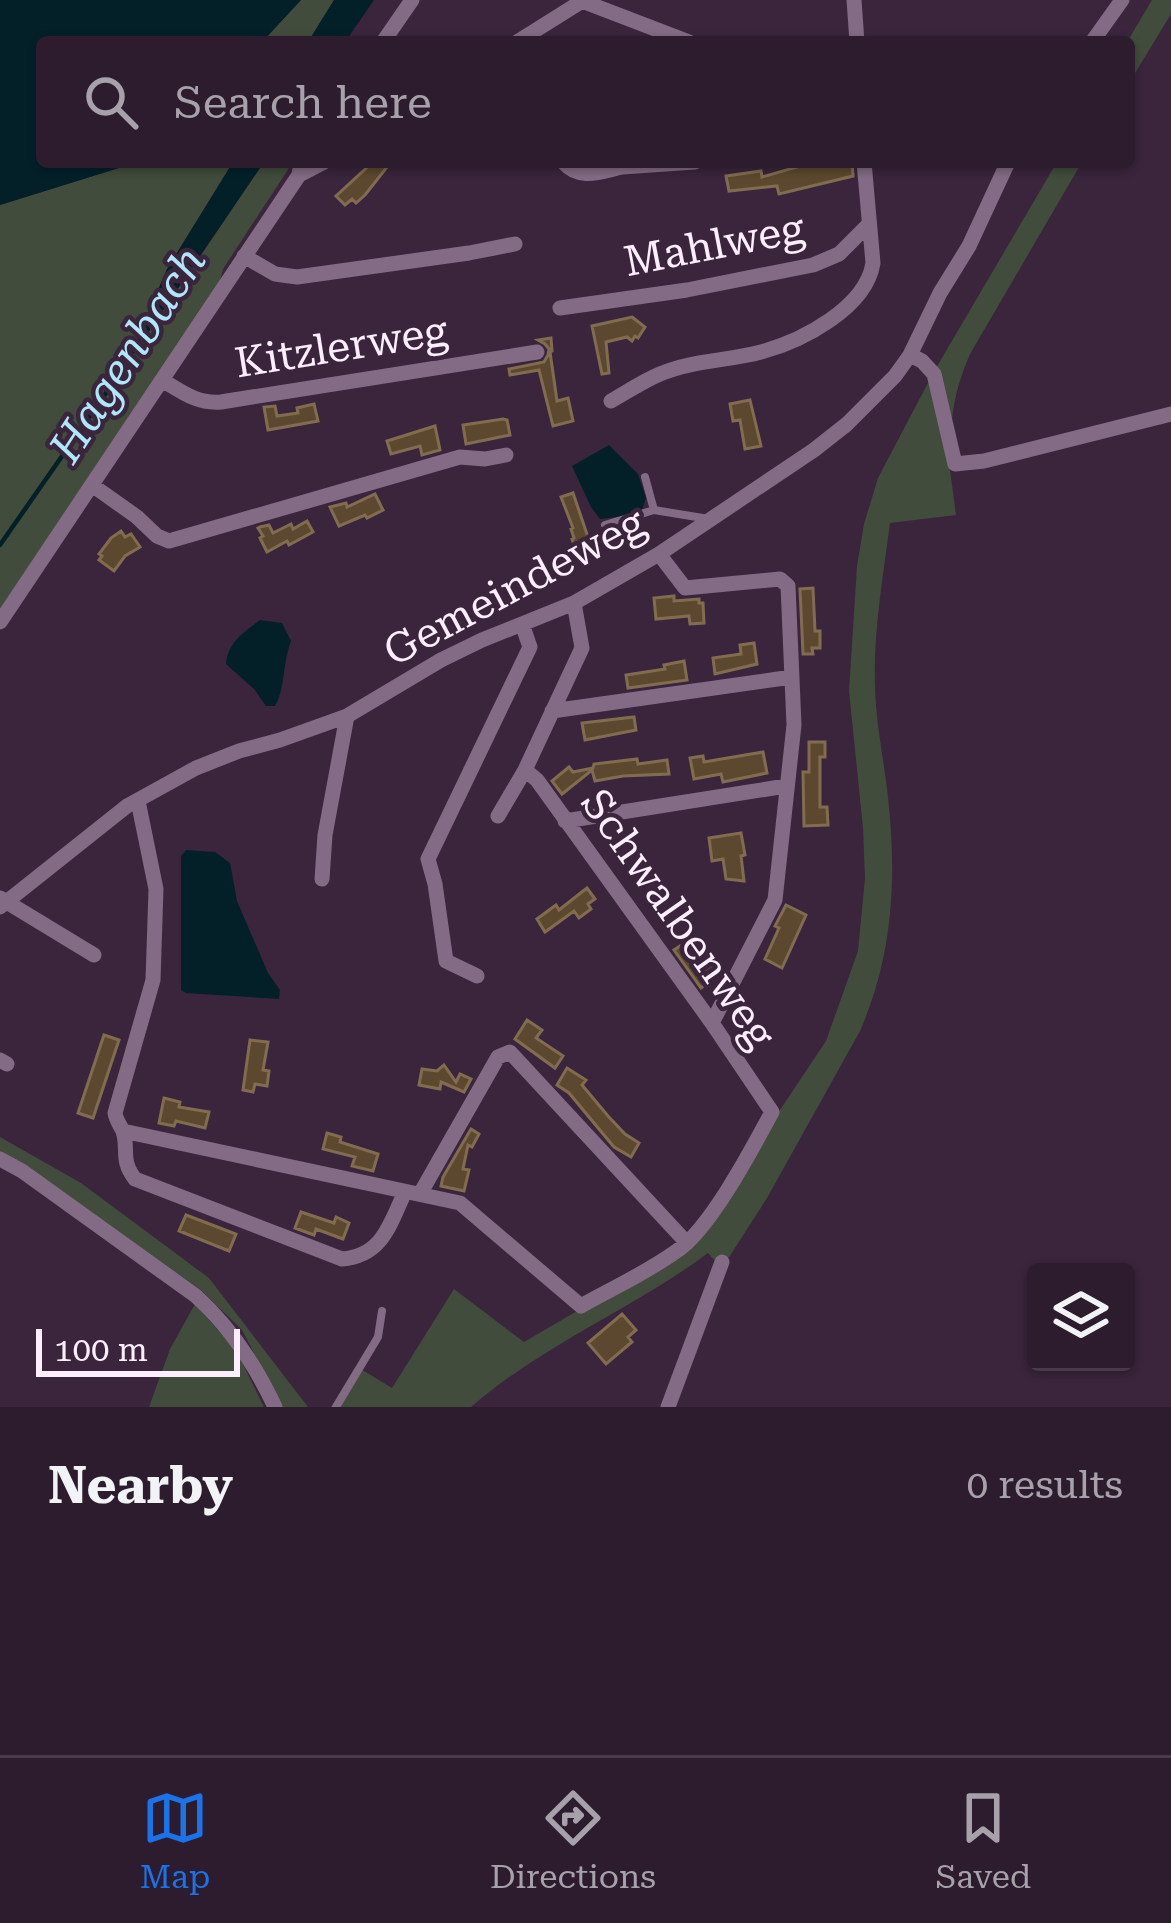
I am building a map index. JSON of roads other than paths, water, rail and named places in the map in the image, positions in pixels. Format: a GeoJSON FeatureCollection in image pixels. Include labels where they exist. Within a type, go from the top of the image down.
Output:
{"type":"FeatureCollection","features":[{"type":"Feature","properties":{"kind":"street"},"geometry":{"type":"LineString","coordinates":[[387,36],[412,0]]}},
{"type":"Feature","properties":{"kind":"street"},"geometry":{"type":"LineString","coordinates":[[527,36],[583,0],[674,36]]}},
{"type":"Feature","properties":{"kind":"street"},"geometry":{"type":"LineString","coordinates":[[854,0],[856,36]]}},
{"type":"Feature","properties":{"kind":"street"},"geometry":{"type":"LineString","coordinates":[[1096,36],[1122,0]]}},
{"type":"Feature","properties":{"kind":"street"},"geometry":{"type":"LineString","coordinates":[[0,622],[300,168]]}},
{"type":"Feature","properties":{"kind":"street"},"geometry":{"type":"LineString","coordinates":[[567,168],[582,175],[611,168]]}},
{"type":"Feature","properties":{"kind":"street"},"geometry":{"type":"LineString","coordinates":[[611,401],[662,373],[779,346],[807,334],[860,295],[872,274],[873,252],[864,168]]}},
{"type":"Feature","properties":{"kind":"street","name":"Gemeindeweg"},"geometry":{"type":"LineString","coordinates":[[2,902],[118,811],[239,751],[347,716],[441,660],[574,603],[658,554],[814,450],[847,424],[910,356],[1005,168]]}},
{"type":"Feature","properties":{"kind":"street","name":"Mahlweg"},"geometry":{"type":"LineString","coordinates":[[560,308],[813,265],[839,254],[869,224]]}},
{"type":"Feature","properties":{"kind":"street"},"geometry":{"type":"LineString","coordinates":[[244,256],[275,274],[297,277],[514,244]]}},
{"type":"Feature","properties":{"kind":"street","name":"Kitzlerweg"},"geometry":{"type":"LineString","coordinates":[[162,380],[191,398],[221,402],[537,352]]}},
{"type":"Feature","properties":{"kind":"street"},"geometry":{"type":"LineString","coordinates":[[910,356],[934,374],[955,464],[984,461],[1171,414]]}},
{"type":"Feature","properties":{"kind":"street"},"geometry":{"type":"LineString","coordinates":[[92,485],[169,541],[460,457],[506,455]]}},
{"type":"Feature","properties":{"kind":"street"},"geometry":{"type":"LineString","coordinates":[[658,554],[685,588],[780,579],[788,586],[794,725],[775,900],[712,1023]]}},
{"type":"Feature","properties":{"kind":"street","name":"Schwalbenweg"},"geometry":{"type":"LineString","coordinates":[[498,816],[582,649],[574,603]]}},
{"type":"Feature","properties":{"kind":"street"},"geometry":{"type":"LineString","coordinates":[[477,976],[446,961],[428,859],[530,647],[523,624]]}},
{"type":"Feature","properties":{"kind":"street"},"geometry":{"type":"LineString","coordinates":[[552,711],[792,677]]}},
{"type":"Feature","properties":{"kind":"street"},"geometry":{"type":"LineString","coordinates":[[322,879],[347,716]]}},
{"type":"Feature","properties":{"kind":"street","name":"Schwalbenweg"},"geometry":{"type":"LineString","coordinates":[[525,770],[772,1112],[727,1189],[687,1243]]}},
{"type":"Feature","properties":{"kind":"street"},"geometry":{"type":"LineString","coordinates":[[565,821],[786,786]]}},
{"type":"Feature","properties":{"kind":"street"},"geometry":{"type":"LineString","coordinates":[[123,1131],[124,1155],[135,1179],[342,1259],[355,1258],[383,1239],[412,1193],[498,1057],[510,1052],[687,1243],[581,1306],[460,1203],[412,1193],[123,1131],[115,1113],[153,980],[156,889],[138,801]]}},
{"type":"Feature","properties":{"kind":"street"},"geometry":{"type":"LineString","coordinates":[[2,902],[94,955]]}},
{"type":"Feature","properties":{"kind":"street"},"geometry":{"type":"LineString","coordinates":[[0,1159],[196,1296],[239,1342],[275,1407]]}},
{"type":"Feature","properties":{"kind":"street"},"geometry":{"type":"LineString","coordinates":[[668,1407],[722,1262]]}},
{"type":"Feature","properties":{"kind":"lane"},"geometry":{"type":"LineString","coordinates":[[645,476],[654,510]]}},
{"type":"Feature","properties":{"kind":"lane"},"geometry":{"type":"LineString","coordinates":[[605,525],[654,510],[710,519]]}},
{"type":"Feature","properties":{"kind":"lane"},"geometry":{"type":"LineString","coordinates":[[336,1407],[378,1337],[382,1311]]}},
{"type":"Feature","properties":{"kind":"water"},"geometry":{"type":"Polygon","coordinates":[[[0,0],[301,0],[268,36],[36,36],[36,168],[119,168],[0,205],[0,0]]]}},
{"type":"Feature","properties":{"kind":"water"},"geometry":{"type":"Polygon","coordinates":[[[334,0],[374,0],[349,36],[312,36],[334,0]]]}},
{"type":"Feature","properties":{"kind":"water"},"geometry":{"type":"Polygon","coordinates":[[[229,168],[260,168],[124,368],[167,269],[229,168]]]}},
{"type":"Feature","properties":{"kind":"water"},"geometry":{"type":"Polygon","coordinates":[[[609,445],[638,474],[646,498],[642,510],[600,519],[572,466],[609,445]]]}},
{"type":"Feature","properties":{"kind":"water"},"geometry":{"type":"Polygon","coordinates":[[[260,620],[282,623],[291,641],[275,706],[266,706],[226,664],[233,644],[260,620]]]}},
{"type":"Feature","properties":{"kind":"water"},"geometry":{"type":"Polygon","coordinates":[[[186,850],[215,852],[230,863],[237,901],[280,990],[279,999],[181,990],[181,856],[186,850]]]}},
{"type":"Feature","properties":{"kind":"waterway","name":"Hagenbach"},"geometry":{"type":"LineString","coordinates":[[0,545],[127,363]]}}]}
